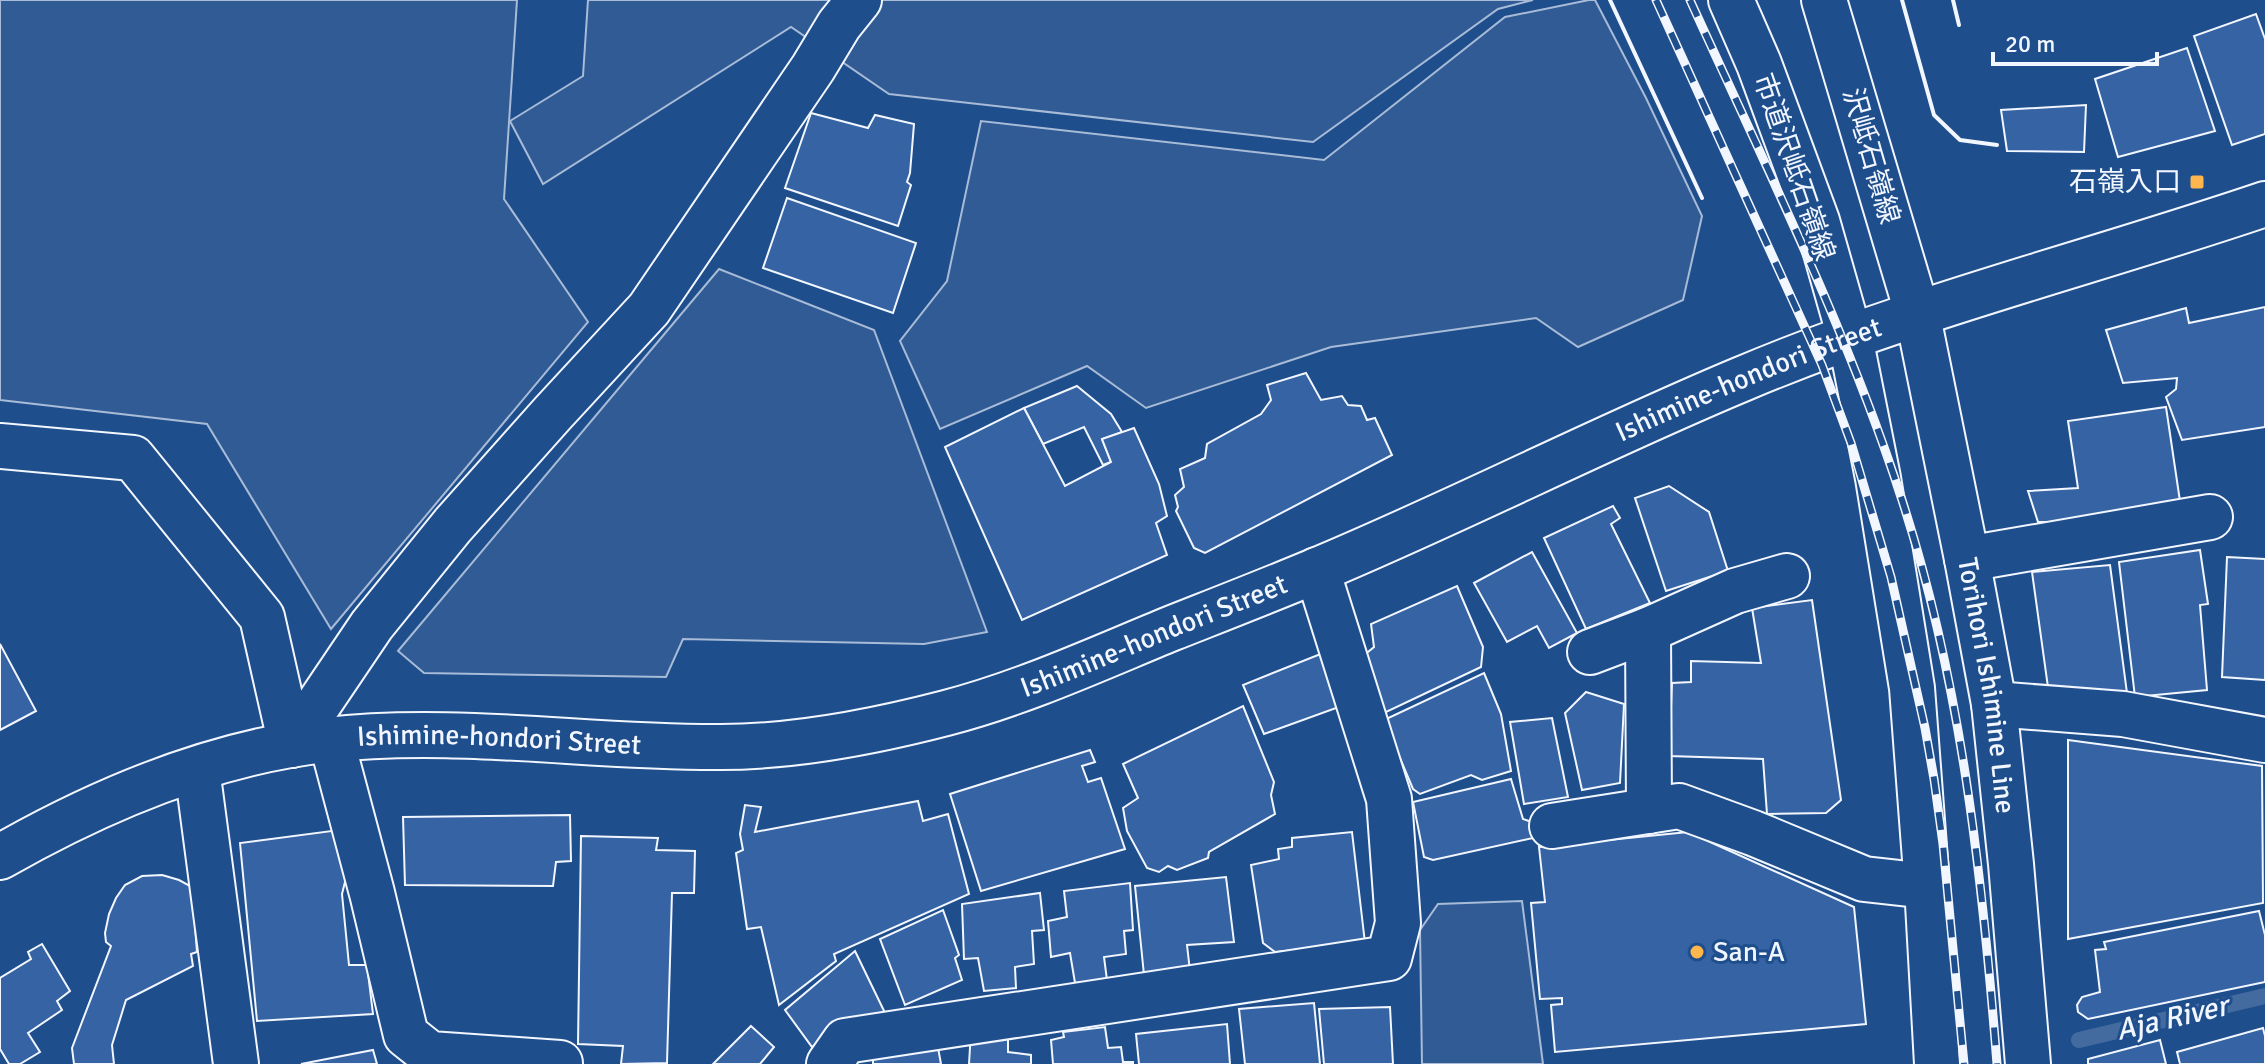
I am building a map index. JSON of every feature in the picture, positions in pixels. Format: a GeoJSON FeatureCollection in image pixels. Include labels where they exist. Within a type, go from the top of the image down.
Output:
{"type":"FeatureCollection","features":[{"type":"Feature","properties":{"kind":"street"},"geometry":{"type":"LineString","coordinates":[[311,742],[381,613],[453,525],[649,309],[839,25],[859,0]]}},
{"type":"Feature","properties":{"kind":"street","name":"市道沢岻石嶺線"},"geometry":{"type":"LineString","coordinates":[[1731,0],[1759,64],[1817,221],[1850,337]]}},
{"type":"Feature","properties":{"kind":"street","name":"沢岻石嶺線"},"geometry":{"type":"LineString","coordinates":[[1824,0],[1917,312]]}},
{"type":"Feature","properties":{"kind":"street","name":"Ishimine-hondori Street"},"geometry":{"type":"LineString","coordinates":[[0,857],[119,797],[245,753],[311,742],[430,734],[723,748],[798,742],[952,712],[1027,687],[1317,570],[1740,379],[1917,312],[2265,204]]}},
{"type":"Feature","properties":{"kind":"street","name":"Torihori Ishimine Line"},"geometry":{"type":"LineString","coordinates":[[1917,312],[1994,704],[2028,1064]]}},
{"type":"Feature","properties":{"kind":"street"},"geometry":{"type":"LineString","coordinates":[[1850,337],[1878,478],[1912,688],[1937,1064]]}},
{"type":"Feature","properties":{"kind":"street"},"geometry":{"type":"LineString","coordinates":[[0,446],[133,458],[262,617],[372,893],[406,1035],[430,1054],[560,1063]]}},
{"type":"Feature","properties":{"kind":"street"},"geometry":{"type":"LineString","coordinates":[[1967,559],[2210,517]]}},
{"type":"Feature","properties":{"kind":"street"},"geometry":{"type":"LineString","coordinates":[[829,1064],[845,1041],[1389,958],[1398,923],[1389,799],[1317,570]]}},
{"type":"Feature","properties":{"kind":"street"},"geometry":{"type":"LineString","coordinates":[[1590,652],[1735,591],[1787,576]]}},
{"type":"Feature","properties":{"kind":"street"},"geometry":{"type":"LineString","coordinates":[[1648,630],[1649,811]]}},
{"type":"Feature","properties":{"kind":"street"},"geometry":{"type":"LineString","coordinates":[[1994,704],[2123,714],[2265,740]]}},
{"type":"Feature","properties":{"kind":"street"},"geometry":{"type":"LineString","coordinates":[[197,769],[236,1064]]}},
{"type":"Feature","properties":{"kind":"street"},"geometry":{"type":"LineString","coordinates":[[1552,826],[1679,806],[1864,879],[1927,886]]}},
{"type":"Feature","properties":{"kind":"shaded area"},"geometry":{"type":"Polygon","coordinates":[[[0,0],[517,0],[504,199],[588,322],[331,629],[207,424],[0,400],[0,0]]]}},
{"type":"Feature","properties":{"kind":"shaded area"},"geometry":{"type":"Polygon","coordinates":[[[588,0],[1533,0],[1498,9],[1313,142],[889,94],[791,27],[543,184],[510,121],[583,76],[588,0]]]}},
{"type":"Feature","properties":{"kind":"shaded area"},"geometry":{"type":"Polygon","coordinates":[[[1595,0],[1702,216],[1683,300],[1578,347],[1536,318],[1331,347],[1146,408],[1087,366],[940,429],[900,341],[947,281],[981,121],[1324,160],[1505,17],[1595,0]]]}},
{"type":"Feature","properties":{"kind":"shaded area"},"geometry":{"type":"Polygon","coordinates":[[[719,269],[874,330],[987,632],[924,644],[683,639],[666,677],[424,673],[398,651],[719,269]]]}},
{"type":"Feature","properties":{"kind":"shaded area"},"geometry":{"type":"Polygon","coordinates":[[[1522,901],[1543,1064],[1422,1064],[1420,930],[1438,904],[1522,901]]]}},
{"type":"Feature","properties":{"kind":"building"},"geometry":{"type":"Polygon","coordinates":[[[2256,14],[2265,39],[2265,134],[2232,145],[2194,36],[2256,14]]]}},
{"type":"Feature","properties":{"kind":"building"},"geometry":{"type":"Polygon","coordinates":[[[2187,48],[2215,131],[2118,157],[2095,79],[2187,48]]]}},
{"type":"Feature","properties":{"kind":"building"},"geometry":{"type":"Polygon","coordinates":[[[2086,105],[2084,152],[2007,151],[2001,110],[2086,105]]]}},
{"type":"Feature","properties":{"kind":"building"},"geometry":{"type":"Polygon","coordinates":[[[811,113],[868,128],[875,115],[914,124],[907,182],[911,185],[898,226],[785,188],[811,113]]]}},
{"type":"Feature","properties":{"kind":"building"},"geometry":{"type":"Polygon","coordinates":[[[787,198],[916,243],[893,313],[763,268],[787,198]]]}},
{"type":"Feature","properties":{"kind":"building"},"geometry":{"type":"Polygon","coordinates":[[[2265,307],[2265,427],[2182,440],[2166,397],[2176,389],[2177,378],[2123,383],[2106,330],[2186,308],[2189,323],[2265,307]]]}},
{"type":"Feature","properties":{"kind":"building"},"geometry":{"type":"Polygon","coordinates":[[[1306,373],[1321,400],[1342,396],[1348,405],[1361,406],[1367,420],[1375,418],[1392,455],[1205,553],[1194,548],[1176,511],[1175,495],[1184,487],[1180,469],[1205,458],[1207,444],[1261,414],[1271,400],[1267,385],[1306,373]]]}},
{"type":"Feature","properties":{"kind":"building"},"geometry":{"type":"Polygon","coordinates":[[[1077,386],[1111,414],[1122,432],[1102,439],[1111,462],[1103,465],[1084,427],[1043,444],[1024,408],[1077,386]]]}},
{"type":"Feature","properties":{"kind":"building"},"geometry":{"type":"Polygon","coordinates":[[[2166,407],[2181,508],[2068,522],[2038,522],[2028,491],[2078,488],[2068,421],[2166,407]]]}},
{"type":"Feature","properties":{"kind":"building"},"geometry":{"type":"Polygon","coordinates":[[[1024,408],[1065,486],[1111,462],[1102,439],[1134,428],[1159,484],[1167,516],[1156,523],[1167,555],[1022,620],[945,447],[1024,408]]]}},
{"type":"Feature","properties":{"kind":"building"},"geometry":{"type":"Polygon","coordinates":[[[1669,486],[1709,512],[1728,571],[1666,591],[1635,498],[1669,486]]]}},
{"type":"Feature","properties":{"kind":"building"},"geometry":{"type":"Polygon","coordinates":[[[1613,506],[1620,518],[1611,524],[1650,603],[1586,629],[1544,538],[1613,506]]]}},
{"type":"Feature","properties":{"kind":"building"},"geometry":{"type":"Polygon","coordinates":[[[2200,550],[2208,604],[2200,605],[2207,690],[2135,697],[2119,562],[2200,550]]]}},
{"type":"Feature","properties":{"kind":"building"},"geometry":{"type":"Polygon","coordinates":[[[1532,552],[1577,633],[1549,648],[1537,626],[1507,642],[1474,583],[1532,552]]]}},
{"type":"Feature","properties":{"kind":"building"},"geometry":{"type":"Polygon","coordinates":[[[2227,557],[2265,559],[2265,680],[2222,677],[2227,557]]]}},
{"type":"Feature","properties":{"kind":"building"},"geometry":{"type":"Polygon","coordinates":[[[2110,565],[2127,693],[2050,702],[2032,572],[2110,565]]]}},
{"type":"Feature","properties":{"kind":"building"},"geometry":{"type":"Polygon","coordinates":[[[1457,586],[1483,647],[1481,667],[1384,713],[1375,698],[1379,694],[1363,656],[1374,647],[1371,624],[1457,586]]]}},
{"type":"Feature","properties":{"kind":"building"},"geometry":{"type":"Polygon","coordinates":[[[1812,600],[1841,800],[1826,813],[1767,814],[1763,759],[1669,756],[1672,683],[1691,682],[1691,661],[1761,663],[1752,608],[1812,600]]]}},
{"type":"Feature","properties":{"kind":"building"},"geometry":{"type":"Polygon","coordinates":[[[0,644],[36,711],[0,730],[0,644]]]}},
{"type":"Feature","properties":{"kind":"building"},"geometry":{"type":"Polygon","coordinates":[[[1323,653],[1350,703],[1264,734],[1243,685],[1323,653]]]}},
{"type":"Feature","properties":{"kind":"building"},"geometry":{"type":"Polygon","coordinates":[[[1484,673],[1501,714],[1511,771],[1482,780],[1471,775],[1420,794],[1413,789],[1384,720],[1484,673]]]}},
{"type":"Feature","properties":{"kind":"building"},"geometry":{"type":"Polygon","coordinates":[[[1586,692],[1624,704],[1620,783],[1582,790],[1565,713],[1586,692]]]}},
{"type":"Feature","properties":{"kind":"building"},"geometry":{"type":"Polygon","coordinates":[[[1243,706],[1274,782],[1271,795],[1275,814],[1209,852],[1208,858],[1177,870],[1168,866],[1159,872],[1147,868],[1127,831],[1123,808],[1138,798],[1123,764],[1243,706]]]}},
{"type":"Feature","properties":{"kind":"building"},"geometry":{"type":"Polygon","coordinates":[[[1552,718],[1568,797],[1524,804],[1510,722],[1552,718]]]}},
{"type":"Feature","properties":{"kind":"building"},"geometry":{"type":"Polygon","coordinates":[[[2068,740],[2262,766],[2263,903],[2068,939],[2068,740]]]}},
{"type":"Feature","properties":{"kind":"building"},"geometry":{"type":"Polygon","coordinates":[[[1090,750],[1095,762],[1082,766],[1088,782],[1101,778],[1125,849],[981,891],[950,794],[1090,750]]]}},
{"type":"Feature","properties":{"kind":"building"},"geometry":{"type":"Polygon","coordinates":[[[1511,779],[1523,819],[1532,822],[1533,838],[1433,860],[1424,857],[1413,802],[1511,779]]]}},
{"type":"Feature","properties":{"kind":"building"},"geometry":{"type":"Polygon","coordinates":[[[918,801],[923,821],[948,814],[969,894],[834,954],[836,961],[779,1005],[761,927],[747,929],[736,853],[743,850],[740,834],[745,805],[761,807],[755,832],[918,801]]]}},
{"type":"Feature","properties":{"kind":"building"},"geometry":{"type":"Polygon","coordinates":[[[570,815],[571,861],[556,862],[553,886],[405,885],[403,817],[570,815]]]}},
{"type":"Feature","properties":{"kind":"building"},"geometry":{"type":"Polygon","coordinates":[[[339,830],[346,878],[342,894],[349,965],[367,965],[373,1014],[257,1021],[240,843],[339,830]]]}},
{"type":"Feature","properties":{"kind":"building"},"geometry":{"type":"Polygon","coordinates":[[[1352,832],[1365,943],[1275,952],[1263,943],[1251,865],[1279,859],[1278,849],[1292,847],[1292,838],[1352,832]]]}},
{"type":"Feature","properties":{"kind":"building","name":"San-A"},"geometry":{"type":"Polygon","coordinates":[[[1688,832],[1854,907],[1866,1024],[1555,1052],[1551,1005],[1562,1004],[1562,998],[1540,999],[1531,903],[1545,902],[1539,847],[1688,832]]]}},
{"type":"Feature","properties":{"kind":"building"},"geometry":{"type":"Polygon","coordinates":[[[581,836],[658,838],[656,850],[695,851],[694,893],[672,893],[667,1063],[621,1064],[623,1046],[578,1044],[581,836]]]}},
{"type":"Feature","properties":{"kind":"building"},"geometry":{"type":"Polygon","coordinates":[[[162,875],[192,887],[197,952],[191,954],[193,966],[126,1000],[112,1045],[114,1064],[74,1064],[72,1048],[111,946],[106,942],[105,933],[116,898],[125,885],[142,876],[162,875]]]}},
{"type":"Feature","properties":{"kind":"building"},"geometry":{"type":"Polygon","coordinates":[[[1226,877],[1234,942],[1187,945],[1190,971],[1144,975],[1135,886],[1226,877]]]}},
{"type":"Feature","properties":{"kind":"building"},"geometry":{"type":"Polygon","coordinates":[[[1130,883],[1133,930],[1124,931],[1126,954],[1104,957],[1107,980],[1075,983],[1070,953],[1051,957],[1048,921],[1067,917],[1064,891],[1130,883]]]}},
{"type":"Feature","properties":{"kind":"building"},"geometry":{"type":"Polygon","coordinates":[[[1040,893],[1044,930],[1032,931],[1034,964],[1015,967],[1016,988],[984,991],[978,958],[964,959],[962,904],[1040,893]]]}},
{"type":"Feature","properties":{"kind":"building"},"geometry":{"type":"Polygon","coordinates":[[[943,910],[959,955],[955,958],[962,980],[905,1005],[880,939],[943,910]]]}},
{"type":"Feature","properties":{"kind":"building"},"geometry":{"type":"Polygon","coordinates":[[[2259,911],[2265,935],[2265,982],[2088,1019],[2078,1012],[2077,1005],[2082,997],[2100,992],[2095,950],[2106,949],[2104,942],[2259,911]]]}},
{"type":"Feature","properties":{"kind":"building"},"geometry":{"type":"Polygon","coordinates":[[[42,944],[70,991],[57,1001],[62,1010],[28,1033],[40,1052],[20,1064],[9,1064],[0,1049],[0,978],[31,959],[28,952],[42,944]]]}},
{"type":"Feature","properties":{"kind":"building"},"geometry":{"type":"Polygon","coordinates":[[[855,951],[886,1015],[853,1018],[812,1047],[785,1010],[855,951]]]}},
{"type":"Feature","properties":{"kind":"building"},"geometry":{"type":"Polygon","coordinates":[[[1314,1003],[1320,1064],[1245,1064],[1239,1009],[1314,1003]]]}},
{"type":"Feature","properties":{"kind":"building"},"geometry":{"type":"Polygon","coordinates":[[[1390,1007],[1393,1064],[1324,1064],[1319,1009],[1390,1007]]]}},
{"type":"Feature","properties":{"kind":"building"},"geometry":{"type":"Polygon","coordinates":[[[1227,1024],[1230,1064],[1139,1064],[1136,1034],[1227,1024]]]}},
{"type":"Feature","properties":{"kind":"building"},"geometry":{"type":"Polygon","coordinates":[[[751,1026],[774,1047],[760,1064],[713,1064],[751,1026]]]}},
{"type":"Feature","properties":{"kind":"building"},"geometry":{"type":"Polygon","coordinates":[[[1105,1027],[1108,1048],[1121,1047],[1123,1062],[1133,1064],[1053,1064],[1051,1040],[1064,1037],[1063,1032],[1105,1027]]]}},
{"type":"Feature","properties":{"kind":"building"},"geometry":{"type":"Polygon","coordinates":[[[2263,1028],[2265,1064],[2180,1064],[2177,1052],[2263,1028]]]}},
{"type":"Feature","properties":{"kind":"building"},"geometry":{"type":"Polygon","coordinates":[[[971,1031],[1008,1031],[1008,1052],[1031,1055],[1031,1064],[969,1064],[971,1031]]]}},
{"type":"Feature","properties":{"kind":"building"},"geometry":{"type":"Polygon","coordinates":[[[2160,1040],[2166,1064],[2088,1064],[2088,1059],[2160,1040]]]}},
{"type":"Feature","properties":{"kind":"building"},"geometry":{"type":"Polygon","coordinates":[[[937,1042],[941,1064],[873,1064],[873,1054],[937,1042]]]}},
{"type":"Feature","properties":{"kind":"building"},"geometry":{"type":"Polygon","coordinates":[[[373,1050],[377,1064],[301,1064],[373,1050]]]}},
{"type":"Feature","properties":{"kind":"waterway","name":"Aja River"},"geometry":{"type":"LineString","coordinates":[[2079,1040],[2265,996]]}},
{"type":"Feature","properties":{"kind":"railway"},"geometry":{"type":"LineString","coordinates":[[1656,0],[1822,365],[1851,443],[1891,577],[1934,779],[1964,1064]]}},
{"type":"Feature","properties":{"kind":"railway"},"geometry":{"type":"LineString","coordinates":[[1690,0],[1803,247],[1856,372],[1902,500],[1922,569],[1940,638],[1966,779],[1984,921],[1997,1064]]}},
{"type":"Feature","properties":{"kind":"wall"},"geometry":{"type":"LineString","coordinates":[[1610,0],[1702,198]]}},
{"type":"Feature","properties":{"kind":"wall"},"geometry":{"type":"LineString","coordinates":[[1902,0],[1934,115],[1960,140],[1997,145]]}},
{"type":"Feature","properties":{"kind":"wall"},"geometry":{"type":"LineString","coordinates":[[1953,0],[1959,25]]}},
{"type":"Feature","properties":{"kind":"place","name":"石嶺入口"},"geometry":{"type":"Point","coordinates":[2197,182]}},
{"type":"Feature","properties":{"kind":"place","name":"San-A"},"geometry":{"type":"Point","coordinates":[1697,952]}}]}
